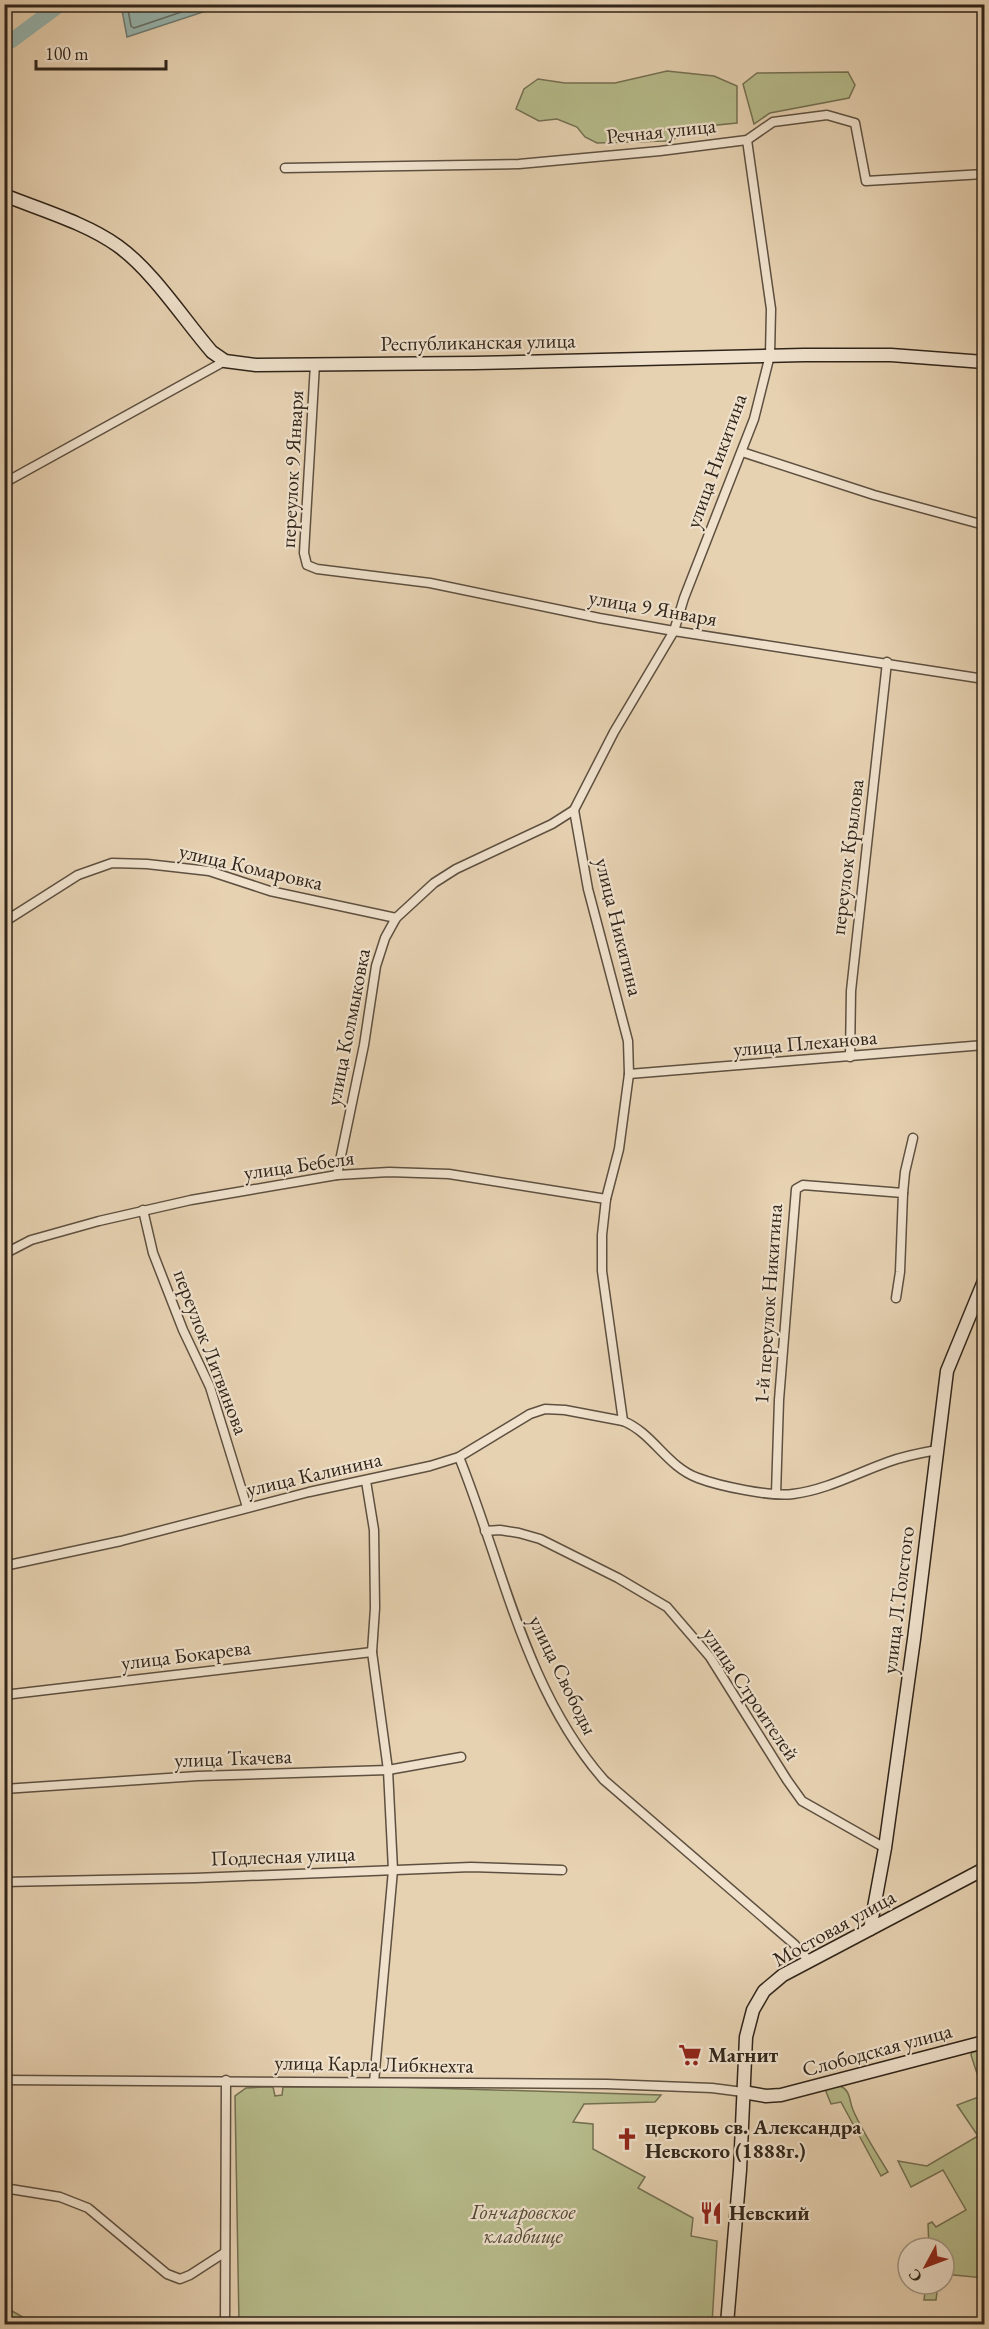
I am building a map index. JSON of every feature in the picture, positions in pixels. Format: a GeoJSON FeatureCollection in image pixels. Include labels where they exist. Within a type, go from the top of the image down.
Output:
{"type":"FeatureCollection","features":[{"type":"Feature","properties":{"kind":"street","name":"Речная улица"},"geometry":{"type":"LineString","coordinates":[[285,168],[519,164],[660,151],[747,140],[773,122],[827,115],[855,123],[866,181],[984,174]]}},
{"type":"Feature","properties":{"kind":"street","name":"улица Никитина"},"geometry":{"type":"LineString","coordinates":[[623,1421],[602,1271],[602,1235],[606,1199],[619,1149],[629,1074],[628,1041],[588,889],[574,810],[614,732],[674,631],[684,598],[754,419],[770,355],[771,309],[747,140]]}},
{"type":"Feature","properties":{"kind":"street"},"geometry":{"type":"LineString","coordinates":[[4,195],[95,232],[118,246],[144,270],[212,352],[225,361],[4,483]]}},
{"type":"Feature","properties":{"kind":"street","name":"Республиканская улица"},"geometry":{"type":"LineString","coordinates":[[225,361],[256,365],[486,363],[770,355],[891,355],[984,362]]}},
{"type":"Feature","properties":{"kind":"street","name":"переулок 9 Января"},"geometry":{"type":"LineString","coordinates":[[315,364],[304,553],[307,565],[317,568]]}},
{"type":"Feature","properties":{"kind":"street"},"geometry":{"type":"LineString","coordinates":[[742,452],[874,495],[984,525]]}},
{"type":"Feature","properties":{"kind":"street","name":"улица 9 Января"},"geometry":{"type":"LineString","coordinates":[[317,568],[430,583],[674,631],[887,662],[984,679]]}},
{"type":"Feature","properties":{"kind":"street","name":"переулок Крылова"},"geometry":{"type":"LineString","coordinates":[[850,1057],[850,991],[887,662]]}},
{"type":"Feature","properties":{"kind":"street","name":"улица Колмыковка"},"geometry":{"type":"LineString","coordinates":[[337,1175],[364,1045],[376,966],[385,938],[396,918],[434,882],[456,869],[552,824],[574,810]]}},
{"type":"Feature","properties":{"kind":"street","name":"улица Комаровка"},"geometry":{"type":"LineString","coordinates":[[4,922],[78,875],[112,863],[147,864],[209,872],[270,891],[396,918]]}},
{"type":"Feature","properties":{"kind":"street","name":"улица Плеханова"},"geometry":{"type":"LineString","coordinates":[[629,1074],[984,1045]]}},
{"type":"Feature","properties":{"kind":"street"},"geometry":{"type":"LineString","coordinates":[[896,1298],[900,1272],[903,1193],[907,1159],[913,1138]]}},
{"type":"Feature","properties":{"kind":"street","name":"улица Бебеля"},"geometry":{"type":"LineString","coordinates":[[4,1254],[31,1240],[143,1210],[337,1175],[389,1172],[449,1174],[606,1199]]}},
{"type":"Feature","properties":{"kind":"street","name":"1-й переулок Никитина"},"geometry":{"type":"LineString","coordinates":[[776,1494],[778,1400],[796,1189],[803,1185],[903,1193]]}},
{"type":"Feature","properties":{"kind":"street","name":"переулок Литвинова"},"geometry":{"type":"LineString","coordinates":[[143,1210],[153,1253],[183,1330],[210,1387],[247,1507]]}},
{"type":"Feature","properties":{"kind":"street","name":"улица Л.Толстого"},"geometry":{"type":"LineString","coordinates":[[870,1929],[885,1848],[914,1639],[947,1371],[984,1281]]}},
{"type":"Feature","properties":{"kind":"street","name":"улица Калинина"},"geometry":{"type":"LineString","coordinates":[[4,1566],[121,1541],[309,1492],[430,1467],[459,1457],[520,1419],[545,1409],[565,1410],[623,1421]]}},
{"type":"Feature","properties":{"kind":"street"},"geometry":{"type":"LineString","coordinates":[[623,1421],[636,1426],[673,1463],[697,1478],[776,1494],[791,1494],[817,1489],[891,1461],[937,1450]]}},
{"type":"Feature","properties":{"kind":"street","name":"улица Свободы"},"geometry":{"type":"LineString","coordinates":[[459,1457],[523,1640],[564,1725],[582,1755],[604,1780],[794,1944],[809,1961]]}},
{"type":"Feature","properties":{"kind":"street"},"geometry":{"type":"LineString","coordinates":[[366,1481],[374,1530],[375,1608],[372,1652],[388,1770],[393,1870],[374,2082]]}},
{"type":"Feature","properties":{"kind":"street","name":"улица Строителей"},"geometry":{"type":"LineString","coordinates":[[485,1532],[500,1530],[540,1539],[618,1578],[667,1607],[710,1657],[774,1761],[802,1801],[885,1848]]}},
{"type":"Feature","properties":{"kind":"street","name":"улица Бокарева"},"geometry":{"type":"LineString","coordinates":[[4,1695],[372,1652]]}},
{"type":"Feature","properties":{"kind":"street","name":"улица Ткачева"},"geometry":{"type":"LineString","coordinates":[[4,1789],[198,1776],[388,1770],[461,1756]]}},
{"type":"Feature","properties":{"kind":"street","name":"Подлесная улица"},"geometry":{"type":"LineString","coordinates":[[4,1882],[195,1878],[471,1867],[562,1870]]}},
{"type":"Feature","properties":{"kind":"street","name":"Мостовая улица"},"geometry":{"type":"LineString","coordinates":[[727,2325],[740,2170],[746,2037],[753,2010],[764,1991],[783,1975],[984,1869]]}},
{"type":"Feature","properties":{"kind":"street","name":"Слободская улица"},"geometry":{"type":"LineString","coordinates":[[743,2092],[766,2096],[781,2095],[984,2042]]}},
{"type":"Feature","properties":{"kind":"street","name":"улица Карла Либкнехта"},"geometry":{"type":"LineString","coordinates":[[4,2080],[607,2084],[712,2088],[743,2092]]}},
{"type":"Feature","properties":{"kind":"street"},"geometry":{"type":"LineString","coordinates":[[225,2325],[226,2080]]}},
{"type":"Feature","properties":{"kind":"street"},"geometry":{"type":"LineString","coordinates":[[4,2188],[60,2197],[88,2208],[167,2274],[180,2279],[190,2276],[224,2253]]}},
{"type":"Feature","properties":{"kind":"green space"},"geometry":{"type":"Polygon","coordinates":[[[667,71],[714,76],[737,86],[737,123],[687,128],[680,137],[666,141],[597,143],[585,137],[577,127],[557,119],[539,121],[516,109],[524,89],[538,79],[565,83],[615,83],[667,71]]]}},
{"type":"Feature","properties":{"kind":"green space"},"geometry":{"type":"Polygon","coordinates":[[[848,72],[855,85],[849,98],[770,113],[754,124],[743,84],[757,73],[848,72]]]}},
{"type":"Feature","properties":{"kind":"green space"},"geometry":{"type":"Polygon","coordinates":[[[979,2051],[984,2057],[984,2095],[971,2055],[972,2052],[979,2051]]]}},
{"type":"Feature","properties":{"kind":"green space"},"geometry":{"type":"Polygon","coordinates":[[[840,2086],[848,2093],[861,2126],[888,2172],[881,2176],[841,2102],[831,2104],[825,2089],[840,2086]]]}},
{"type":"Feature","properties":{"kind":"green space","name":"Гончаровское кладбище"},"geometry":{"type":"Polygon","coordinates":[[[273,2087],[275,2096],[282,2095],[283,2087],[398,2087],[661,2095],[655,2102],[584,2104],[573,2122],[593,2124],[593,2149],[645,2177],[638,2188],[693,2218],[691,2236],[717,2241],[712,2324],[239,2324],[235,2096],[246,2088],[273,2087]]]}},
{"type":"Feature","properties":{"kind":"green space"},"geometry":{"type":"Polygon","coordinates":[[[984,2095],[984,2278],[956,2275],[956,2236],[928,2236],[928,2224],[932,2222],[936,2227],[966,2210],[943,2170],[911,2187],[898,2161],[927,2166],[978,2136],[957,2105],[984,2095]]]}},
{"type":"Feature","properties":{"kind":"green space"},"geometry":{"type":"Polygon","coordinates":[[[924,2296],[936,2296],[936,2300],[924,2300],[924,2296]]]}},
{"type":"Feature","properties":{"kind":"green space"},"geometry":{"type":"Polygon","coordinates":[[[5,2307],[35,2324],[5,2324],[5,2307]]]}},
{"type":"Feature","properties":{"kind":"water"},"geometry":{"type":"Polygon","coordinates":[[[121,4],[247,5],[212,9],[127,37],[121,4]]]}},
{"type":"Feature","properties":{"kind":"waterway"},"geometry":{"type":"LineString","coordinates":[[4,41],[11,41],[61,4]]}},
{"type":"Feature","properties":{"kind":"place","name":"Магнит"},"geometry":{"type":"Point","coordinates":[690,2055]}},
{"type":"Feature","properties":{"kind":"place","name":"церковь св. Александра Невского (1888г.)"},"geometry":{"type":"Point","coordinates":[627,2139]}},
{"type":"Feature","properties":{"kind":"place","name":"Невский"},"geometry":{"type":"Point","coordinates":[711,2213]}}]}
